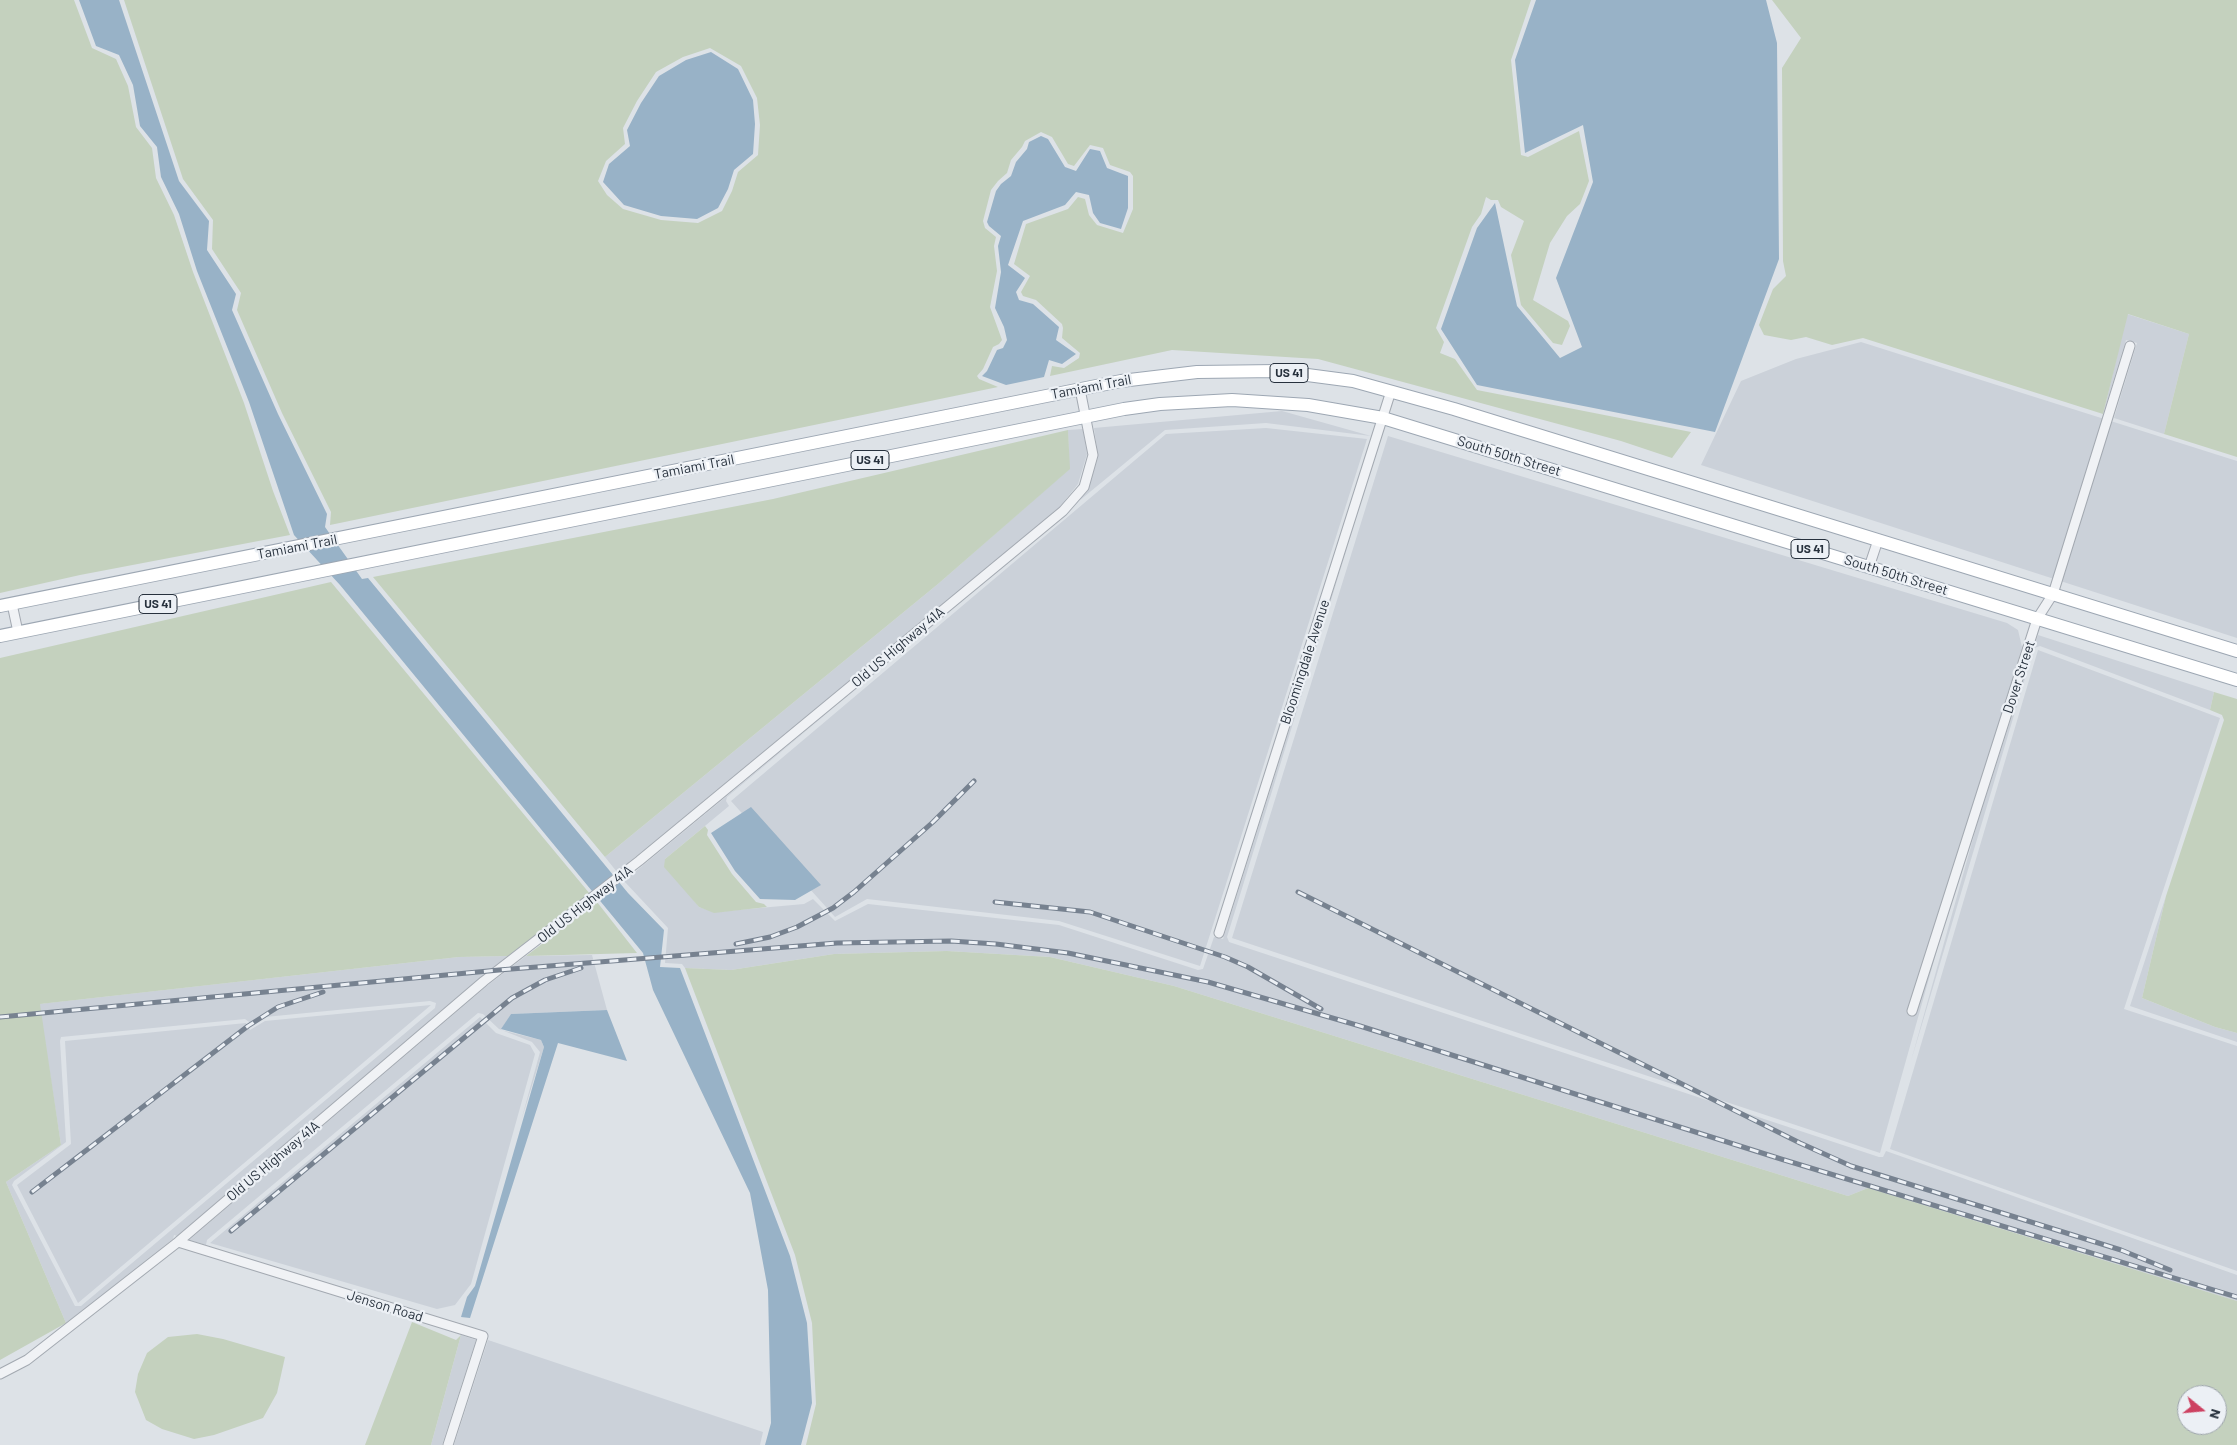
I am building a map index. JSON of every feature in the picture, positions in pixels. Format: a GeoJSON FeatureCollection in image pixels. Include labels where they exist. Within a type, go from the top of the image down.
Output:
{"type":"FeatureCollection","features":[{"type":"Feature","properties":{"kind":"main road","name":"Tamiami Trail"},"geometry":{"type":"LineString","coordinates":[[6,605],[1080,389],[1166,375],[1268,371],[1329,378],[1391,391]]}},
{"type":"Feature","properties":{"kind":"main road","name":"South 50th Street"},"geometry":{"type":"LineString","coordinates":[[1391,391],[2237,651]]}},
{"type":"Feature","properties":{"kind":"main road","name":"Tamiami Trail"},"geometry":{"type":"LineString","coordinates":[[0,636],[1086,416],[1160,404],[1232,400],[1308,405],[1383,418]]}},
{"type":"Feature","properties":{"kind":"main road","name":"South 50th Street"},"geometry":{"type":"LineString","coordinates":[[1383,418],[2237,680]]}},
{"type":"Feature","properties":{"kind":"street","name":"Dover Street"},"geometry":{"type":"LineString","coordinates":[[1912,1011],[2037,619],[2053,594],[2130,346]]}},
{"type":"Feature","properties":{"kind":"street","name":"Old US Highway 41A"},"geometry":{"type":"LineString","coordinates":[[0,1374],[27,1360],[178,1242],[484,981],[592,900],[1063,511],[1084,486],[1093,455],[1080,389]]}},
{"type":"Feature","properties":{"kind":"street","name":"Bloomingdale Avenue"},"geometry":{"type":"LineString","coordinates":[[1219,933],[1391,391]]}},
{"type":"Feature","properties":{"kind":"street"},"geometry":{"type":"LineString","coordinates":[[1869,567],[1878,540]]}},
{"type":"Feature","properties":{"kind":"street"},"geometry":{"type":"LineString","coordinates":[[6,605],[18,632]]}},
{"type":"Feature","properties":{"kind":"street","name":"Jenson Road"},"geometry":{"type":"LineString","coordinates":[[178,1242],[483,1336],[448,1445]]}},
{"type":"Feature","properties":{"kind":"shaded area"},"geometry":{"type":"Polygon","coordinates":[[[2127,314],[2189,334],[2164,434],[2114,418],[2137,343],[2126,340],[2103,414],[2127,314]]]}},
{"type":"Feature","properties":{"kind":"shaded area"},"geometry":{"type":"Polygon","coordinates":[[[1861,342],[2237,461],[2237,638],[1701,465],[1741,381],[1796,359],[1861,342]]]}},
{"type":"Feature","properties":{"kind":"shaded area"},"geometry":{"type":"Polygon","coordinates":[[[1282,411],[1371,436],[1266,423],[1165,430],[1079,501],[1088,490],[1098,457],[1094,428],[1282,411]]]}},
{"type":"Feature","properties":{"kind":"shaded area"},"geometry":{"type":"Polygon","coordinates":[[[1266,428],[1367,439],[1200,966],[1059,921],[867,899],[835,917],[731,801],[1166,434],[1266,428]]]}},
{"type":"Feature","properties":{"kind":"shaded area"},"geometry":{"type":"Polygon","coordinates":[[[1083,429],[1087,454],[1078,484],[1059,508],[617,872],[605,857],[938,584],[1069,469],[1068,430],[1083,429]]]}},
{"type":"Feature","properties":{"kind":"shaded area"},"geometry":{"type":"Polygon","coordinates":[[[1388,436],[2007,623],[2018,630],[2022,647],[1880,1153],[1232,938],[1388,436]]]}},
{"type":"Feature","properties":{"kind":"shaded area"},"geometry":{"type":"Polygon","coordinates":[[[1352,532],[1227,937],[1229,942],[1879,1157],[1883,1157],[1886,1151],[2237,1275],[2237,1301],[1868,1188],[1848,1196],[1174,986],[1050,957],[947,951],[834,954],[731,970],[685,968],[682,964],[665,963],[668,928],[624,881],[836,706],[727,797],[726,801],[729,806],[665,859],[699,907],[715,912],[804,904],[813,899],[835,921],[868,904],[1059,925],[1198,970],[1203,969],[1214,937],[1223,939],[1352,532]]]}},
{"type":"Feature","properties":{"kind":"shaded area"},"geometry":{"type":"Polygon","coordinates":[[[2038,635],[2214,692],[2210,710],[2040,646],[2034,648],[1911,1061],[1978,821],[2038,635]]]}},
{"type":"Feature","properties":{"kind":"shaded area"},"geometry":{"type":"Polygon","coordinates":[[[2038,650],[2220,718],[2124,1009],[2237,1046],[2237,1271],[1890,1149],[2038,650]]]}},
{"type":"Feature","properties":{"kind":"shaded area"},"geometry":{"type":"Polygon","coordinates":[[[2166,896],[2142,998],[2215,1027],[2237,1033],[2237,1042],[2130,1006],[2166,896]]]}},
{"type":"Feature","properties":{"kind":"shaded area"},"geometry":{"type":"Polygon","coordinates":[[[592,955],[607,1010],[511,1014],[501,1030],[483,1014],[478,1013],[207,1240],[206,1245],[189,1240],[488,985],[526,956],[592,955]]]}},
{"type":"Feature","properties":{"kind":"shaded area"},"geometry":{"type":"Polygon","coordinates":[[[508,956],[476,981],[177,1236],[174,1235],[173,1239],[66,1323],[6,1182],[61,1145],[39,1004],[459,957],[508,956]],[[430,1001],[265,1017],[252,1024],[245,1019],[61,1037],[66,1142],[14,1181],[12,1185],[75,1306],[81,1306],[435,1008],[436,1003],[430,1001]]]}},
{"type":"Feature","properties":{"kind":"shaded area"},"geometry":{"type":"Polygon","coordinates":[[[431,1005],[78,1303],[17,1185],[71,1144],[65,1041],[246,1023],[250,1030],[265,1021],[431,1005]]]}},
{"type":"Feature","properties":{"kind":"shaded area"},"geometry":{"type":"Polygon","coordinates":[[[480,1017],[496,1033],[530,1045],[535,1054],[471,1284],[455,1305],[437,1309],[210,1243],[480,1017]]]}},
{"type":"Feature","properties":{"kind":"shaded area"},"geometry":{"type":"Polygon","coordinates":[[[502,1030],[541,1040],[544,1047],[521,1121],[540,1052],[532,1042],[502,1030]]]}},
{"type":"Feature","properties":{"kind":"shaded area"},"geometry":{"type":"Polygon","coordinates":[[[461,1335],[476,1340],[442,1445],[431,1445],[461,1335]]]}},
{"type":"Feature","properties":{"kind":"shaded area"},"geometry":{"type":"Polygon","coordinates":[[[488,1340],[763,1432],[760,1445],[454,1445],[488,1340]]]}},
{"type":"Feature","properties":{"kind":"green space"},"geometry":{"type":"Polygon","coordinates":[[[0,0],[74,0],[92,48],[116,59],[128,86],[136,127],[152,148],[156,178],[174,215],[193,272],[244,403],[273,491],[290,535],[80,575],[0,593],[0,0]]]}},
{"type":"Feature","properties":{"kind":"green space"},"geometry":{"type":"Polygon","coordinates":[[[124,0],[1531,0],[1511,60],[1521,155],[1528,157],[1579,131],[1589,181],[1580,204],[1567,216],[1550,243],[1533,300],[1568,321],[1570,326],[1562,345],[1553,343],[1521,305],[1511,255],[1524,221],[1501,207],[1498,200],[1491,200],[1486,197],[1481,214],[1472,227],[1436,328],[1444,342],[1440,353],[1455,359],[1477,390],[1691,432],[1672,458],[1621,441],[1318,359],[1172,350],[1050,376],[1052,366],[1064,368],[1079,358],[1080,353],[1062,338],[1062,324],[1036,300],[1023,296],[1021,292],[1030,276],[1014,264],[1026,224],[1068,209],[1078,197],[1085,199],[1089,215],[1097,225],[1123,233],[1133,209],[1133,176],[1130,172],[1110,165],[1103,148],[1090,145],[1074,166],[1068,164],[1052,137],[1041,132],[1025,141],[1011,160],[1007,173],[991,190],[983,221],[985,228],[996,237],[994,246],[997,271],[990,307],[1002,340],[993,347],[983,369],[977,376],[979,379],[998,387],[330,525],[331,512],[282,413],[237,310],[241,293],[212,249],[213,220],[183,179],[124,0]],[[710,48],[683,57],[656,72],[637,101],[623,128],[625,144],[606,161],[598,181],[607,195],[623,209],[661,220],[698,223],[722,211],[732,191],[738,172],[758,155],[760,125],[757,98],[741,66],[710,48]]]}},
{"type":"Feature","properties":{"kind":"green space"},"geometry":{"type":"Polygon","coordinates":[[[1772,0],[2237,0],[2237,457],[2164,434],[2189,334],[2128,314],[2103,414],[1863,338],[1832,345],[1806,337],[1791,340],[1764,335],[1759,325],[1773,289],[1786,276],[1783,261],[1782,68],[1801,38],[1772,0]]]}},
{"type":"Feature","properties":{"kind":"green space"},"geometry":{"type":"Polygon","coordinates":[[[1068,430],[1070,469],[938,584],[605,857],[373,577],[773,499],[1068,430]]]}},
{"type":"Feature","properties":{"kind":"green space"},"geometry":{"type":"Polygon","coordinates":[[[331,582],[590,894],[508,956],[459,957],[40,1004],[61,1145],[6,1182],[66,1323],[0,1360],[0,658],[331,582]]]}},
{"type":"Feature","properties":{"kind":"green space"},"geometry":{"type":"Polygon","coordinates":[[[2214,692],[2237,699],[2237,1033],[2215,1027],[2142,998],[2166,896],[2224,720],[2222,715],[2210,710],[2214,692]]]}},
{"type":"Feature","properties":{"kind":"green space"},"geometry":{"type":"Polygon","coordinates":[[[705,826],[708,830],[707,835],[732,874],[756,902],[767,907],[714,913],[699,907],[664,867],[665,859],[705,826]]]}},
{"type":"Feature","properties":{"kind":"green space"},"geometry":{"type":"Polygon","coordinates":[[[597,902],[637,953],[526,956],[591,907],[597,902]]]}},
{"type":"Feature","properties":{"kind":"green space"},"geometry":{"type":"Polygon","coordinates":[[[947,951],[1050,957],[1174,986],[1848,1196],[1868,1188],[2237,1301],[2237,1445],[806,1445],[816,1404],[812,1323],[795,1255],[685,968],[731,970],[834,954],[947,951]]]}},
{"type":"Feature","properties":{"kind":"green space"},"geometry":{"type":"Polygon","coordinates":[[[412,1322],[456,1340],[461,1335],[431,1445],[365,1445],[412,1322]]]}},
{"type":"Feature","properties":{"kind":"green space"},"geometry":{"type":"Polygon","coordinates":[[[197,1334],[223,1339],[285,1357],[277,1393],[263,1418],[214,1435],[194,1439],[162,1429],[146,1420],[135,1392],[138,1374],[147,1353],[168,1337],[197,1334]]]}},
{"type":"Feature","properties":{"kind":"water"},"geometry":{"type":"Polygon","coordinates":[[[79,0],[119,0],[179,181],[209,221],[207,250],[236,294],[232,310],[278,414],[327,514],[325,527],[362,579],[368,578],[628,893],[664,930],[660,967],[680,968],[790,1256],[807,1323],[812,1403],[801,1445],[765,1445],[771,1423],[768,1290],[750,1193],[653,990],[643,953],[340,585],[294,535],[249,402],[197,271],[179,214],[161,177],[157,147],[140,126],[133,85],[119,55],[96,46],[79,0]]]}},
{"type":"Feature","properties":{"kind":"water"},"geometry":{"type":"Polygon","coordinates":[[[1536,0],[1766,0],[1777,43],[1779,259],[1715,432],[1477,385],[1441,329],[1477,228],[1495,203],[1517,306],[1560,358],[1582,347],[1556,278],[1593,182],[1583,125],[1525,153],[1515,60],[1536,0]]]}},
{"type":"Feature","properties":{"kind":"water"},"geometry":{"type":"Polygon","coordinates":[[[711,52],[738,69],[753,100],[755,124],[753,154],[734,170],[728,189],[718,208],[697,219],[661,216],[624,205],[603,182],[609,164],[630,146],[627,130],[641,103],[659,76],[686,60],[711,52]]]}},
{"type":"Feature","properties":{"kind":"water"},"geometry":{"type":"Polygon","coordinates":[[[1041,136],[1048,139],[1065,167],[1076,171],[1090,149],[1100,151],[1107,168],[1128,176],[1128,208],[1121,229],[1100,223],[1093,213],[1089,195],[1076,192],[1065,205],[1023,221],[1008,265],[1025,278],[1016,292],[1019,300],[1033,304],[1059,327],[1056,340],[1076,354],[1062,364],[1049,360],[1044,377],[1006,385],[982,376],[987,371],[997,350],[1003,348],[1007,340],[1004,327],[995,308],[1001,272],[998,246],[1001,236],[987,222],[996,191],[1011,176],[1016,162],[1027,149],[1029,142],[1041,136]]]}},
{"type":"Feature","properties":{"kind":"water"},"geometry":{"type":"Polygon","coordinates":[[[751,807],[821,885],[795,900],[760,899],[735,871],[711,833],[751,807]]]}},
{"type":"Feature","properties":{"kind":"water"},"geometry":{"type":"Polygon","coordinates":[[[607,1010],[627,1061],[558,1043],[470,1318],[461,1317],[467,1297],[475,1286],[544,1047],[541,1040],[501,1029],[511,1014],[607,1010]]]}},
{"type":"Feature","properties":{"kind":"railway"},"geometry":{"type":"LineString","coordinates":[[736,944],[770,937],[797,927],[833,908],[854,892],[933,822],[974,781]]}},
{"type":"Feature","properties":{"kind":"railway"},"geometry":{"type":"LineString","coordinates":[[1298,892],[1800,1143],[1851,1166],[2121,1250],[2170,1270]]}},
{"type":"Feature","properties":{"kind":"railway"},"geometry":{"type":"LineString","coordinates":[[995,902],[1090,912],[1225,957],[1248,967],[1321,1009]]}},
{"type":"Feature","properties":{"kind":"railway"},"geometry":{"type":"LineString","coordinates":[[0,1017],[499,970],[837,943],[951,941],[996,944],[1068,953],[1208,982],[1360,1026],[1781,1159],[2237,1297]]}},
{"type":"Feature","properties":{"kind":"railway"},"geometry":{"type":"LineString","coordinates":[[231,1231],[512,998],[545,980],[581,968]]}},
{"type":"Feature","properties":{"kind":"railway"},"geometry":{"type":"LineString","coordinates":[[32,1192],[248,1026],[278,1007],[323,992]]}}]}
